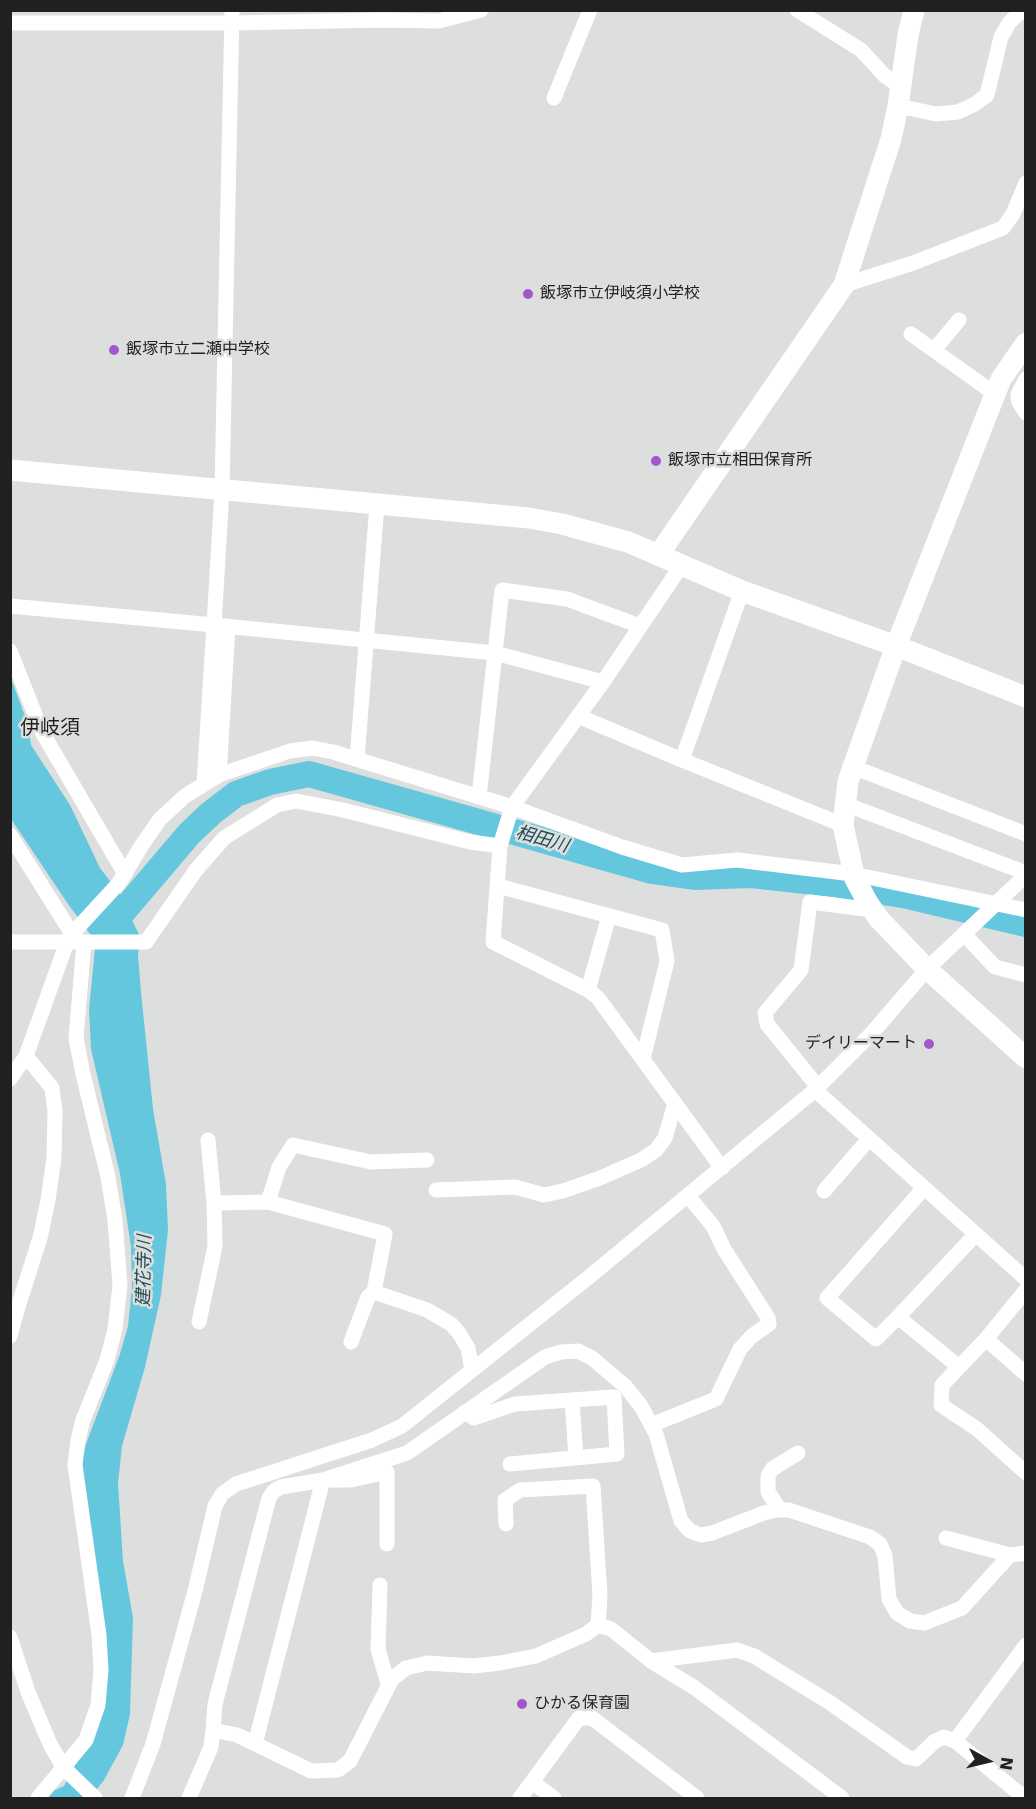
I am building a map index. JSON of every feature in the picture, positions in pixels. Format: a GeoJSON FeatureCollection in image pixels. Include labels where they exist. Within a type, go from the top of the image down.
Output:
{"type":"FeatureCollection","features":[{"type":"Feature","properties":{"kind":"street"},"geometry":{"type":"LineString","coordinates":[[10,23],[70,17],[439,21],[481,10]]}},
{"type":"Feature","properties":{"kind":"street"},"geometry":{"type":"LineString","coordinates":[[554,98],[590,10]]}},
{"type":"Feature","properties":{"kind":"street"},"geometry":{"type":"LineString","coordinates":[[797,10],[861,50],[885,76],[899,96],[936,114],[958,112],[987,95],[1001,37],[1009,23],[1019,13],[1026,10]]}},
{"type":"Feature","properties":{"kind":"street"},"geometry":{"type":"LineString","coordinates":[[659,554],[844,285],[888,149],[914,10]]}},
{"type":"Feature","properties":{"kind":"street"},"geometry":{"type":"LineString","coordinates":[[219,776],[222,490],[232,17]]}},
{"type":"Feature","properties":{"kind":"street"},"geometry":{"type":"LineString","coordinates":[[844,285],[913,263],[1003,228],[1026,183]]}},
{"type":"Feature","properties":{"kind":"street"},"geometry":{"type":"LineString","coordinates":[[934,350],[959,320]]}},
{"type":"Feature","properties":{"kind":"street"},"geometry":{"type":"LineString","coordinates":[[911,334],[998,387],[1024,385]]}},
{"type":"Feature","properties":{"kind":"street"},"geometry":{"type":"LineString","coordinates":[[1026,343],[998,387],[896,646],[848,781],[844,815],[854,876],[870,907],[927,969],[1026,1058]]}},
{"type":"Feature","properties":{"kind":"street"},"geometry":{"type":"LineString","coordinates":[[1024,385],[1018,394],[1019,402],[1026,413]]}},
{"type":"Feature","properties":{"kind":"street"},"geometry":{"type":"LineString","coordinates":[[10,471],[529,518],[610,537],[659,554],[681,566],[742,591],[896,646],[1026,697]]}},
{"type":"Feature","properties":{"kind":"street"},"geometry":{"type":"LineString","coordinates":[[357,759],[377,504]]}},
{"type":"Feature","properties":{"kind":"street"},"geometry":{"type":"LineString","coordinates":[[681,566],[603,682],[512,807],[500,846],[493,942],[588,990],[598,998],[722,1168]]}},
{"type":"Feature","properties":{"kind":"street"},"geometry":{"type":"LineString","coordinates":[[479,797],[502,590],[567,599],[640,626]]}},
{"type":"Feature","properties":{"kind":"street"},"geometry":{"type":"LineString","coordinates":[[682,760],[742,591]]}},
{"type":"Feature","properties":{"kind":"street"},"geometry":{"type":"LineString","coordinates":[[10,606],[495,653],[603,682]]}},
{"type":"Feature","properties":{"kind":"street"},"geometry":{"type":"LineString","coordinates":[[204,784],[221,626]]}},
{"type":"Feature","properties":{"kind":"street"},"geometry":{"type":"LineString","coordinates":[[10,651],[42,732],[122,878]]}},
{"type":"Feature","properties":{"kind":"street"},"geometry":{"type":"LineString","coordinates":[[132,1798],[153,1744],[195,1591],[215,1506],[222,1494],[236,1484],[372,1440],[402,1426],[590,1277],[816,1088],[872,1033],[927,969],[1026,874],[682,760],[578,716]]}},
{"type":"Feature","properties":{"kind":"street"},"geometry":{"type":"LineString","coordinates":[[10,1079],[26,1056],[78,938],[122,878],[160,819],[185,796],[219,776],[290,751],[312,748],[357,759],[512,807],[622,847],[682,865],[737,860],[854,876],[1026,910]]}},
{"type":"Feature","properties":{"kind":"street"},"geometry":{"type":"LineString","coordinates":[[853,767],[1026,834]]}},
{"type":"Feature","properties":{"kind":"street"},"geometry":{"type":"LineString","coordinates":[[10,942],[78,938],[146,942],[196,870],[224,838],[277,806],[296,801],[470,842],[500,846]]}},
{"type":"Feature","properties":{"kind":"street"},"geometry":{"type":"LineString","coordinates":[[10,835],[78,938],[76,1038],[116,1220],[120,1285],[115,1329],[107,1360],[83,1420],[75,1465],[99,1635],[98,1705],[86,1740],[38,1798]]}},
{"type":"Feature","properties":{"kind":"street"},"geometry":{"type":"LineString","coordinates":[[498,886],[662,930],[667,961],[643,1059]]}},
{"type":"Feature","properties":{"kind":"street"},"geometry":{"type":"LineString","coordinates":[[870,907],[810,902],[801,969],[765,1013],[765,1021],[816,1088],[1026,1279]]}},
{"type":"Feature","properties":{"kind":"street"},"geometry":{"type":"LineString","coordinates":[[588,990],[609,916]]}},
{"type":"Feature","properties":{"kind":"street"},"geometry":{"type":"LineString","coordinates":[[964,934],[995,967],[1026,975]]}},
{"type":"Feature","properties":{"kind":"street"},"geometry":{"type":"LineString","coordinates":[[10,1336],[40,1238],[54,1158],[55,1111],[52,1088],[26,1056]]}},
{"type":"Feature","properties":{"kind":"street"},"geometry":{"type":"LineString","coordinates":[[436,1190],[515,1187],[544,1195],[600,1178],[641,1160],[656,1150],[665,1138],[675,1103]]}},
{"type":"Feature","properties":{"kind":"street"},"geometry":{"type":"LineString","coordinates":[[824,1191],[869,1138]]}},
{"type":"Feature","properties":{"kind":"street"},"geometry":{"type":"LineString","coordinates":[[199,1322],[215,1245],[208,1140]]}},
{"type":"Feature","properties":{"kind":"street"},"geometry":{"type":"LineString","coordinates":[[268,1202],[279,1167],[292,1145],[371,1162],[426,1160]]}},
{"type":"Feature","properties":{"kind":"street"},"geometry":{"type":"LineString","coordinates":[[924,1188],[827,1298],[876,1339],[976,1234]]}},
{"type":"Feature","properties":{"kind":"street"},"geometry":{"type":"LineString","coordinates":[[651,1425],[716,1399],[740,1349],[752,1336],[769,1324],[768,1318],[724,1249],[713,1226],[688,1196]]}},
{"type":"Feature","properties":{"kind":"street"},"geometry":{"type":"LineString","coordinates":[[214,1203],[268,1202],[385,1234],[374,1292],[368,1297],[351,1342]]}},
{"type":"Feature","properties":{"kind":"street"},"geometry":{"type":"LineString","coordinates":[[1026,1290],[986,1339],[942,1385],[941,1405],[977,1429],[1026,1473]]}},
{"type":"Feature","properties":{"kind":"street"},"geometry":{"type":"LineString","coordinates":[[374,1292],[427,1310],[450,1324],[459,1332],[468,1348],[472,1370]]}},
{"type":"Feature","properties":{"kind":"street"},"geometry":{"type":"LineString","coordinates":[[898,1317],[959,1367]]}},
{"type":"Feature","properties":{"kind":"street"},"geometry":{"type":"LineString","coordinates":[[986,1339],[1026,1374]]}},
{"type":"Feature","properties":{"kind":"street"},"geometry":{"type":"LineString","coordinates":[[189,1798],[211,1747],[215,1704],[269,1498],[274,1491],[281,1487],[323,1480],[407,1453],[545,1357],[561,1352],[578,1351],[592,1358],[625,1386],[641,1406],[656,1434],[681,1521],[690,1531],[701,1535],[711,1533],[764,1513],[789,1510],[870,1537],[880,1544],[885,1556],[889,1599],[897,1613],[910,1621],[924,1623],[962,1608],[1018,1554]]}},
{"type":"Feature","properties":{"kind":"street"},"geometry":{"type":"LineString","coordinates":[[465,1412],[474,1418],[515,1404],[614,1397],[617,1454],[510,1464]]}},
{"type":"Feature","properties":{"kind":"street"},"geometry":{"type":"LineString","coordinates":[[572,1400],[576,1458]]}},
{"type":"Feature","properties":{"kind":"street"},"geometry":{"type":"LineString","coordinates":[[780,1510],[768,1492],[768,1476],[772,1469],[798,1453]]}},
{"type":"Feature","properties":{"kind":"street"},"geometry":{"type":"LineString","coordinates":[[323,1480],[351,1480],[387,1472],[387,1544]]}},
{"type":"Feature","properties":{"kind":"street"},"geometry":{"type":"LineString","coordinates":[[255,1744],[323,1480]]}},
{"type":"Feature","properties":{"kind":"street"},"geometry":{"type":"LineString","coordinates":[[213,1730],[237,1735],[311,1772],[338,1770],[350,1761],[388,1684],[406,1668],[427,1663],[474,1665],[500,1663],[536,1656],[586,1634],[598,1625],[600,1594],[593,1486],[520,1490],[505,1500],[506,1524]]}},
{"type":"Feature","properties":{"kind":"street"},"geometry":{"type":"LineString","coordinates":[[946,1538],[1018,1554]]}},
{"type":"Feature","properties":{"kind":"street"},"geometry":{"type":"LineString","coordinates":[[380,1585],[378,1649],[388,1684]]}},
{"type":"Feature","properties":{"kind":"street"},"geometry":{"type":"LineString","coordinates":[[598,1625],[611,1629],[651,1661],[695,1688],[843,1798]]}},
{"type":"Feature","properties":{"kind":"street"},"geometry":{"type":"LineString","coordinates":[[10,1637],[36,1715],[64,1768],[94,1798]]}},
{"type":"Feature","properties":{"kind":"street"},"geometry":{"type":"LineString","coordinates":[[955,1741],[1026,1645]]}},
{"type":"Feature","properties":{"kind":"street"},"geometry":{"type":"LineString","coordinates":[[651,1661],[737,1650],[754,1656],[830,1702],[907,1757],[916,1760],[935,1741],[944,1737],[955,1741],[1025,1798]]}},
{"type":"Feature","properties":{"kind":"street"},"geometry":{"type":"LineString","coordinates":[[520,1798],[579,1718],[592,1718],[697,1798]]}},
{"type":"Feature","properties":{"kind":"street"},"geometry":{"type":"LineString","coordinates":[[532,1782],[555,1798]]}},
{"type":"Feature","properties":{"kind":"water","name":"建花寺川"},"geometry":{"type":"Polygon","coordinates":[[[10,676],[28,724],[31,745],[70,805],[100,868],[120,894],[140,937],[138,955],[153,1109],[166,1184],[168,1230],[161,1295],[145,1367],[122,1446],[118,1483],[123,1561],[133,1618],[130,1714],[123,1745],[104,1780],[90,1798],[48,1798],[53,1791],[64,1786],[100,1718],[82,1460],[128,1326],[132,1288],[131,1247],[120,1174],[91,1049],[89,1009],[95,949],[93,938],[11,819],[10,676]]]}},
{"type":"Feature","properties":{"kind":"waterway","name":"相田川"},"geometry":{"type":"LineString","coordinates":[[115,921],[189,834],[236,794],[270,782],[309,774],[652,871],[694,877],[751,875],[833,884],[908,896],[1026,924]]}},
{"type":"Feature","properties":{"kind":"place","name":"飯塚市立伊岐須小学校"},"geometry":{"type":"Point","coordinates":[528,294]}},
{"type":"Feature","properties":{"kind":"place","name":"飯塚市立二瀬中学校"},"geometry":{"type":"Point","coordinates":[114,350]}},
{"type":"Feature","properties":{"kind":"place","name":"飯塚市立相田保育所"},"geometry":{"type":"Point","coordinates":[656,461]}},
{"type":"Feature","properties":{"kind":"place","name":"デイリーマート"},"geometry":{"type":"Point","coordinates":[929,1044]}},
{"type":"Feature","properties":{"kind":"place","name":"ひかる保育園"},"geometry":{"type":"Point","coordinates":[522,1704]}},
{"type":"Feature","properties":{"kind":"district","name":"伊岐須"},"geometry":{"type":"Point","coordinates":[50,729]}}]}
